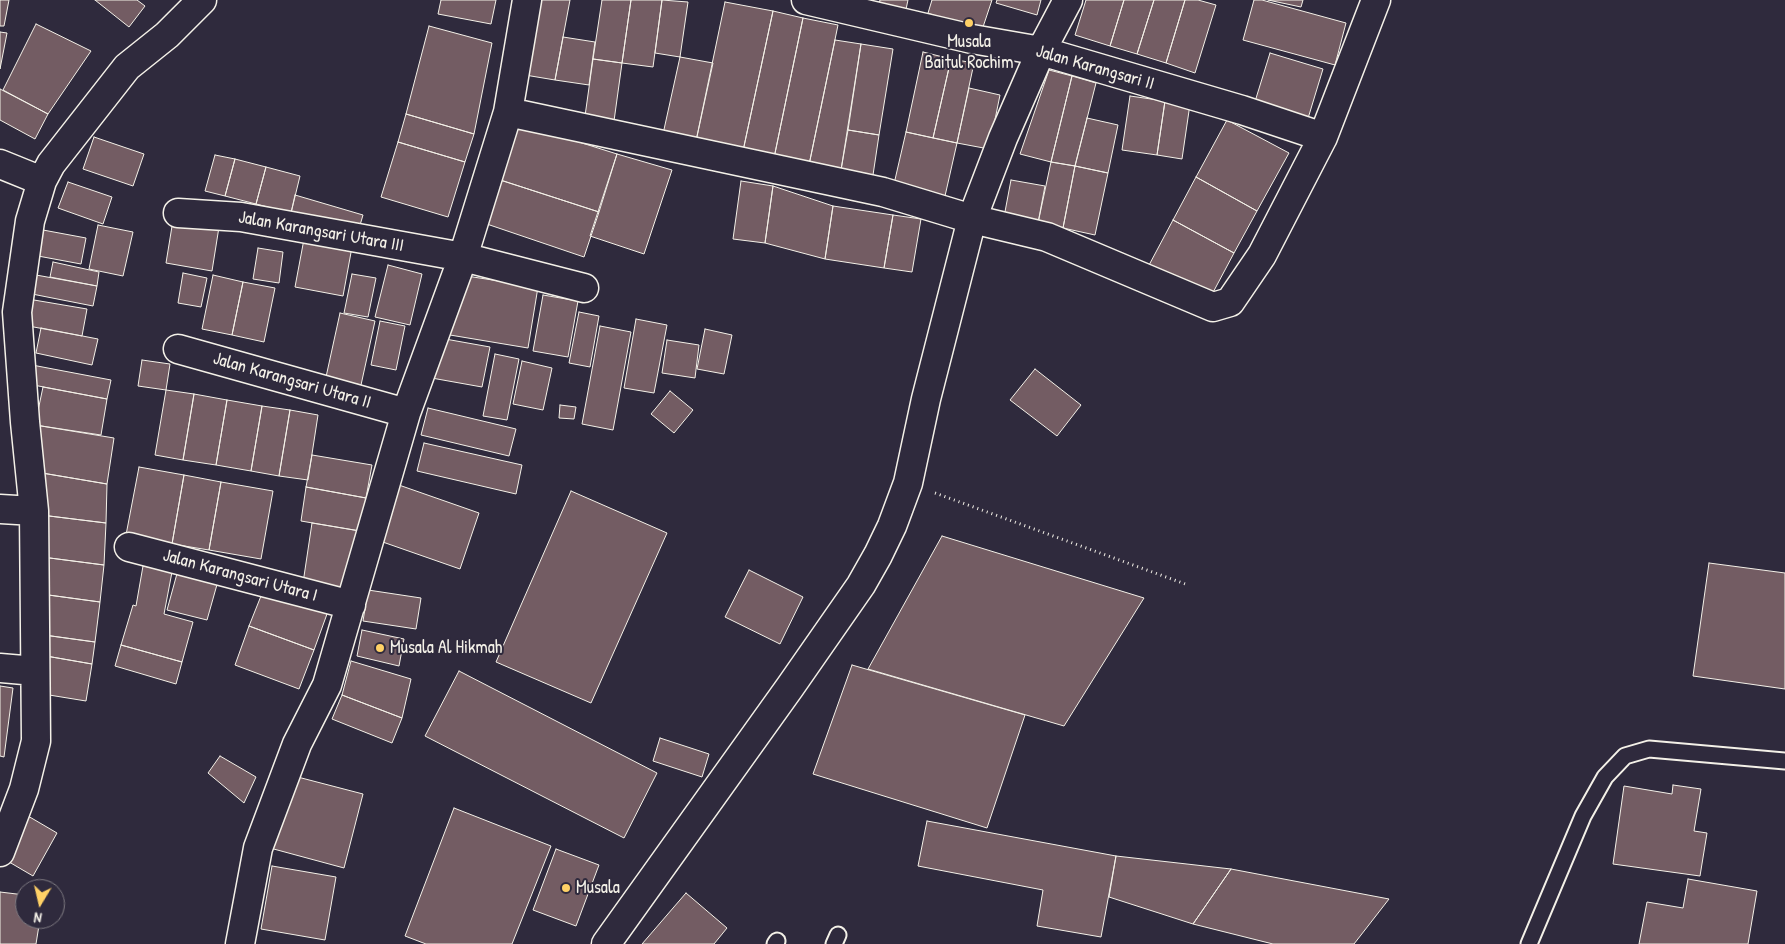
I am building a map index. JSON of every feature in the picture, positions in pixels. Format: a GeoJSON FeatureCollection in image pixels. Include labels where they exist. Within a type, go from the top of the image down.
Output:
{"type":"FeatureCollection","features":[{"type":"Feature","properties":{"kind":"street"},"geometry":{"type":"LineString","coordinates":[[0,852],[24,789],[36,742],[34,511],[25,422],[8,310],[30,221],[42,181],[50,164],[127,67],[167,35],[202,0]]}},
{"type":"Feature","properties":{"kind":"street"},"geometry":{"type":"LineString","coordinates":[[240,944],[258,848],[297,744],[327,685],[406,413],[463,257],[508,112],[527,0]]}},
{"type":"Feature","properties":{"kind":"street","name":"Jalan Karangsari II"},"geometry":{"type":"LineString","coordinates":[[806,0],[972,39],[1042,51],[1242,110],[1323,138]]}},
{"type":"Feature","properties":{"kind":"street"},"geometry":{"type":"LineString","coordinates":[[606,944],[790,687],[861,584],[878,555],[892,526],[908,484],[926,399],[972,219],[1003,138],[1042,51],[1068,0]]}},
{"type":"Feature","properties":{"kind":"street"},"geometry":{"type":"LineString","coordinates":[[508,112],[883,192],[972,219],[1047,237],[1213,307],[1230,302],[1262,254],[1323,138],[1376,0]]}},
{"type":"Feature","properties":{"kind":"street"},"geometry":{"type":"LineString","coordinates":[[0,164],[42,181]]}},
{"type":"Feature","properties":{"kind":"street","name":"Jalan Karangsari Utara III"},"geometry":{"type":"LineString","coordinates":[[178,213],[241,217],[463,257],[584,288]]}},
{"type":"Feature","properties":{"kind":"street","name":"Jalan Karangsari Utara II"},"geometry":{"type":"LineString","coordinates":[[178,349],[406,413]]}},
{"type":"Feature","properties":{"kind":"street"},"geometry":{"type":"LineString","coordinates":[[0,509],[34,511]]}},
{"type":"Feature","properties":{"kind":"street","name":"Jalan Karangsari Utara I"},"geometry":{"type":"LineString","coordinates":[[129,547],[351,605]]}},
{"type":"Feature","properties":{"kind":"street"},"geometry":{"type":"LineString","coordinates":[[0,668],[35,671]]}},
{"type":"Feature","properties":{"kind":"lane"},"geometry":{"type":"LineString","coordinates":[[1529,944],[1583,816],[1604,777],[1625,756],[1649,749],[1785,761]]}},
{"type":"Feature","properties":{"kind":"path"},"geometry":{"type":"LineString","coordinates":[[908,484],[1188,585]]}},
{"type":"Feature","properties":{"kind":"building"},"geometry":{"type":"Polygon","coordinates":[[[0,0],[9,0],[4,26],[0,26],[0,0]]]}},
{"type":"Feature","properties":{"kind":"building"},"geometry":{"type":"Polygon","coordinates":[[[95,0],[137,0],[145,6],[129,27],[95,0]]]}},
{"type":"Feature","properties":{"kind":"building"},"geometry":{"type":"Polygon","coordinates":[[[441,0],[496,0],[491,24],[438,14],[441,0]]]}},
{"type":"Feature","properties":{"kind":"building"},"geometry":{"type":"Polygon","coordinates":[[[539,0],[570,0],[555,80],[525,75],[539,0]]]}},
{"type":"Feature","properties":{"kind":"building"},"geometry":{"type":"Polygon","coordinates":[[[602,0],[631,0],[622,63],[593,59],[602,0]]]}},
{"type":"Feature","properties":{"kind":"building"},"geometry":{"type":"Polygon","coordinates":[[[631,0],[662,0],[653,67],[622,63],[631,0]]]}},
{"type":"Feature","properties":{"kind":"building"},"geometry":{"type":"Polygon","coordinates":[[[662,0],[688,2],[680,57],[655,53],[662,0]]]}},
{"type":"Feature","properties":{"kind":"building"},"geometry":{"type":"Polygon","coordinates":[[[880,0],[908,0],[905,14],[878,9],[880,0]]]}},
{"type":"Feature","properties":{"kind":"building","name":"Musala Baitul Rochim"},"geometry":{"type":"Polygon","coordinates":[[[932,0],[992,0],[981,33],[928,13],[932,0]]]}},
{"type":"Feature","properties":{"kind":"building"},"geometry":{"type":"Polygon","coordinates":[[[997,0],[1041,0],[1037,15],[996,3],[997,0]]]}},
{"type":"Feature","properties":{"kind":"building"},"geometry":{"type":"Polygon","coordinates":[[[1086,0],[1124,0],[1110,46],[1075,35],[1086,0]]]}},
{"type":"Feature","properties":{"kind":"building"},"geometry":{"type":"Polygon","coordinates":[[[1124,0],[1154,0],[1137,54],[1110,46],[1124,0]]]}},
{"type":"Feature","properties":{"kind":"building"},"geometry":{"type":"Polygon","coordinates":[[[1154,0],[1185,0],[1166,63],[1137,54],[1154,0]]]}},
{"type":"Feature","properties":{"kind":"building"},"geometry":{"type":"Polygon","coordinates":[[[1185,0],[1198,0],[1216,5],[1195,73],[1166,63],[1185,0]]]}},
{"type":"Feature","properties":{"kind":"building"},"geometry":{"type":"Polygon","coordinates":[[[1254,0],[1262,0],[1346,23],[1335,65],[1243,40],[1254,0]]]}},
{"type":"Feature","properties":{"kind":"building"},"geometry":{"type":"Polygon","coordinates":[[[1268,0],[1303,0],[1301,7],[1268,0]]]}},
{"type":"Feature","properties":{"kind":"building"},"geometry":{"type":"Polygon","coordinates":[[[725,2],[773,11],[743,151],[696,141],[725,2]]]}},
{"type":"Feature","properties":{"kind":"building"},"geometry":{"type":"Polygon","coordinates":[[[773,11],[803,18],[774,158],[743,151],[773,11]]]}},
{"type":"Feature","properties":{"kind":"building"},"geometry":{"type":"Polygon","coordinates":[[[803,18],[838,25],[809,165],[774,158],[803,18]]]}},
{"type":"Feature","properties":{"kind":"building"},"geometry":{"type":"Polygon","coordinates":[[[36,24],[91,51],[48,114],[3,90],[36,24]]]}},
{"type":"Feature","properties":{"kind":"building"},"geometry":{"type":"Polygon","coordinates":[[[429,26],[492,43],[474,134],[406,114],[429,26]]]}},
{"type":"Feature","properties":{"kind":"building"},"geometry":{"type":"Polygon","coordinates":[[[0,32],[7,33],[0,69],[0,32]]]}},
{"type":"Feature","properties":{"kind":"building"},"geometry":{"type":"Polygon","coordinates":[[[563,37],[595,42],[589,85],[555,80],[563,37]]]}},
{"type":"Feature","properties":{"kind":"building"},"geometry":{"type":"Polygon","coordinates":[[[835,40],[861,44],[841,170],[809,165],[835,40]]]}},
{"type":"Feature","properties":{"kind":"building"},"geometry":{"type":"Polygon","coordinates":[[[861,44],[893,49],[879,135],[848,130],[861,44]]]}},
{"type":"Feature","properties":{"kind":"building"},"geometry":{"type":"Polygon","coordinates":[[[923,52],[951,59],[933,138],[906,132],[923,52]]]}},
{"type":"Feature","properties":{"kind":"building"},"geometry":{"type":"Polygon","coordinates":[[[1270,53],[1323,69],[1306,125],[1253,108],[1270,53]]]}},
{"type":"Feature","properties":{"kind":"building"},"geometry":{"type":"Polygon","coordinates":[[[680,57],[713,63],[696,141],[663,134],[680,57]]]}},
{"type":"Feature","properties":{"kind":"building"},"geometry":{"type":"Polygon","coordinates":[[[593,59],[622,63],[614,121],[585,116],[593,59]]]}},
{"type":"Feature","properties":{"kind":"building"},"geometry":{"type":"Polygon","coordinates":[[[951,59],[974,63],[957,143],[933,138],[951,59]]]}},
{"type":"Feature","properties":{"kind":"building"},"geometry":{"type":"Polygon","coordinates":[[[1049,70],[1072,76],[1051,162],[1020,154],[1049,70]]]}},
{"type":"Feature","properties":{"kind":"building"},"geometry":{"type":"Polygon","coordinates":[[[1072,76],[1096,83],[1075,166],[1051,162],[1072,76]]]}},
{"type":"Feature","properties":{"kind":"building"},"geometry":{"type":"Polygon","coordinates":[[[969,88],[1000,95],[989,149],[957,143],[969,88]]]}},
{"type":"Feature","properties":{"kind":"building"},"geometry":{"type":"Polygon","coordinates":[[[0,89],[48,114],[35,139],[0,120],[0,89]]]}},
{"type":"Feature","properties":{"kind":"building"},"geometry":{"type":"Polygon","coordinates":[[[1130,96],[1165,101],[1157,155],[1122,150],[1130,96]]]}},
{"type":"Feature","properties":{"kind":"building"},"geometry":{"type":"Polygon","coordinates":[[[1165,101],[1190,104],[1182,159],[1157,155],[1165,101]]]}},
{"type":"Feature","properties":{"kind":"building"},"geometry":{"type":"Polygon","coordinates":[[[406,114],[474,134],[465,162],[398,142],[406,114]]]}},
{"type":"Feature","properties":{"kind":"building"},"geometry":{"type":"Polygon","coordinates":[[[1087,118],[1118,125],[1108,173],[1075,166],[1087,118]]]}},
{"type":"Feature","properties":{"kind":"building"},"geometry":{"type":"Polygon","coordinates":[[[509,120],[617,154],[599,212],[491,177],[509,120]]]}},
{"type":"Feature","properties":{"kind":"building"},"geometry":{"type":"Polygon","coordinates":[[[1227,120],[1289,153],[1257,211],[1196,177],[1227,120]]]}},
{"type":"Feature","properties":{"kind":"building"},"geometry":{"type":"Polygon","coordinates":[[[848,130],[879,135],[873,175],[841,170],[848,130]]]}},
{"type":"Feature","properties":{"kind":"building"},"geometry":{"type":"Polygon","coordinates":[[[906,132],[957,143],[945,196],[894,184],[906,132]]]}},
{"type":"Feature","properties":{"kind":"building"},"geometry":{"type":"Polygon","coordinates":[[[94,137],[144,154],[133,186],[83,169],[94,137]]]}},
{"type":"Feature","properties":{"kind":"building"},"geometry":{"type":"Polygon","coordinates":[[[398,142],[465,162],[448,217],[381,197],[398,142]]]}},
{"type":"Feature","properties":{"kind":"building"},"geometry":{"type":"Polygon","coordinates":[[[617,154],[672,170],[644,254],[590,236],[617,154]]]}},
{"type":"Feature","properties":{"kind":"building"},"geometry":{"type":"Polygon","coordinates":[[[215,155],[235,159],[225,196],[205,191],[215,155]]]}},
{"type":"Feature","properties":{"kind":"building"},"geometry":{"type":"Polygon","coordinates":[[[235,159],[266,167],[256,204],[225,196],[235,159]]]}},
{"type":"Feature","properties":{"kind":"building"},"geometry":{"type":"Polygon","coordinates":[[[1051,162],[1075,166],[1063,228],[1038,223],[1051,162]]]}},
{"type":"Feature","properties":{"kind":"building"},"geometry":{"type":"Polygon","coordinates":[[[1075,166],[1108,173],[1095,235],[1063,228],[1075,166]]]}},
{"type":"Feature","properties":{"kind":"building"},"geometry":{"type":"Polygon","coordinates":[[[266,167],[300,176],[291,213],[256,204],[266,167]]]}},
{"type":"Feature","properties":{"kind":"building"},"geometry":{"type":"Polygon","coordinates":[[[491,177],[599,212],[584,257],[475,220],[491,177]]]}},
{"type":"Feature","properties":{"kind":"building"},"geometry":{"type":"Polygon","coordinates":[[[1196,177],[1257,211],[1234,253],[1173,220],[1196,177]]]}},
{"type":"Feature","properties":{"kind":"building"},"geometry":{"type":"Polygon","coordinates":[[[1011,180],[1045,186],[1038,223],[1004,217],[1011,180]]]}},
{"type":"Feature","properties":{"kind":"building"},"geometry":{"type":"Polygon","coordinates":[[[741,181],[773,186],[765,243],[733,239],[741,181]]]}},
{"type":"Feature","properties":{"kind":"building"},"geometry":{"type":"Polygon","coordinates":[[[68,182],[112,197],[103,224],[58,208],[68,182]]]}},
{"type":"Feature","properties":{"kind":"building"},"geometry":{"type":"Polygon","coordinates":[[[773,186],[833,206],[825,259],[765,243],[773,186]]]}},
{"type":"Feature","properties":{"kind":"building"},"geometry":{"type":"Polygon","coordinates":[[[295,195],[363,215],[358,232],[291,213],[295,195]]]}},
{"type":"Feature","properties":{"kind":"building"},"geometry":{"type":"Polygon","coordinates":[[[833,206],[893,215],[884,268],[825,259],[833,206]]]}},
{"type":"Feature","properties":{"kind":"building"},"geometry":{"type":"Polygon","coordinates":[[[893,215],[921,219],[912,272],[884,268],[893,215]]]}},
{"type":"Feature","properties":{"kind":"building"},"geometry":{"type":"Polygon","coordinates":[[[173,220],[219,227],[212,271],[166,263],[173,220]]]}},
{"type":"Feature","properties":{"kind":"building"},"geometry":{"type":"Polygon","coordinates":[[[1173,220],[1234,253],[1209,300],[1148,267],[1173,220]]]}},
{"type":"Feature","properties":{"kind":"building"},"geometry":{"type":"Polygon","coordinates":[[[98,225],[133,232],[123,276],[89,269],[98,225]]]}},
{"type":"Feature","properties":{"kind":"building"},"geometry":{"type":"Polygon","coordinates":[[[43,230],[86,238],[81,264],[38,256],[43,230]]]}},
{"type":"Feature","properties":{"kind":"building"},"geometry":{"type":"Polygon","coordinates":[[[304,239],[352,247],[343,296],[295,287],[304,239]]]}},
{"type":"Feature","properties":{"kind":"building"},"geometry":{"type":"Polygon","coordinates":[[[258,248],[283,252],[279,283],[253,279],[258,248]]]}},
{"type":"Feature","properties":{"kind":"building"},"geometry":{"type":"Polygon","coordinates":[[[53,262],[99,272],[97,286],[50,277],[53,262]]]}},
{"type":"Feature","properties":{"kind":"building"},"geometry":{"type":"Polygon","coordinates":[[[388,265],[422,274],[410,325],[375,317],[388,265]]]}},
{"type":"Feature","properties":{"kind":"building"},"geometry":{"type":"Polygon","coordinates":[[[183,273],[207,278],[201,307],[178,303],[183,273]]]}},
{"type":"Feature","properties":{"kind":"building"},"geometry":{"type":"Polygon","coordinates":[[[352,274],[376,278],[368,317],[344,313],[352,274]]]}},
{"type":"Feature","properties":{"kind":"building"},"geometry":{"type":"Polygon","coordinates":[[[36,275],[97,286],[93,306],[32,294],[36,275]]]}},
{"type":"Feature","properties":{"kind":"building"},"geometry":{"type":"Polygon","coordinates":[[[213,275],[243,282],[232,335],[202,329],[213,275]]]}},
{"type":"Feature","properties":{"kind":"building"},"geometry":{"type":"Polygon","coordinates":[[[460,275],[538,287],[528,348],[450,335],[460,275]]]}},
{"type":"Feature","properties":{"kind":"building"},"geometry":{"type":"Polygon","coordinates":[[[243,282],[275,288],[264,342],[232,335],[243,282]]]}},
{"type":"Feature","properties":{"kind":"building"},"geometry":{"type":"Polygon","coordinates":[[[543,295],[578,301],[568,357],[533,351],[543,295]]]}},
{"type":"Feature","properties":{"kind":"building"},"geometry":{"type":"Polygon","coordinates":[[[28,299],[87,309],[82,336],[23,325],[28,299]]]}},
{"type":"Feature","properties":{"kind":"building"},"geometry":{"type":"Polygon","coordinates":[[[579,312],[599,316],[590,367],[569,363],[579,312]]]}},
{"type":"Feature","properties":{"kind":"building"},"geometry":{"type":"Polygon","coordinates":[[[340,313],[375,321],[361,385],[326,377],[340,313]]]}},
{"type":"Feature","properties":{"kind":"building"},"geometry":{"type":"Polygon","coordinates":[[[636,319],[667,325],[654,393],[624,388],[636,319]]]}},
{"type":"Feature","properties":{"kind":"building"},"geometry":{"type":"Polygon","coordinates":[[[380,321],[405,326],[396,370],[371,365],[380,321]]]}},
{"type":"Feature","properties":{"kind":"building"},"geometry":{"type":"Polygon","coordinates":[[[600,326],[631,332],[613,430],[582,424],[600,326]]]}},
{"type":"Feature","properties":{"kind":"building"},"geometry":{"type":"Polygon","coordinates":[[[41,328],[98,339],[92,365],[36,353],[41,328]]]}},
{"type":"Feature","properties":{"kind":"building"},"geometry":{"type":"Polygon","coordinates":[[[705,329],[732,335],[724,374],[697,369],[705,329]]]}},
{"type":"Feature","properties":{"kind":"building"},"geometry":{"type":"Polygon","coordinates":[[[434,337],[490,347],[482,387],[426,377],[434,337]]]}},
{"type":"Feature","properties":{"kind":"building"},"geometry":{"type":"Polygon","coordinates":[[[667,340],[699,345],[695,378],[662,373],[667,340]]]}},
{"type":"Feature","properties":{"kind":"building"},"geometry":{"type":"Polygon","coordinates":[[[495,354],[519,359],[507,420],[483,416],[495,354]]]}},
{"type":"Feature","properties":{"kind":"building"},"geometry":{"type":"Polygon","coordinates":[[[142,360],[170,364],[166,390],[138,386],[142,360]]]}},
{"type":"Feature","properties":{"kind":"building"},"geometry":{"type":"Polygon","coordinates":[[[522,361],[552,368],[543,410],[513,404],[522,361]]]}},
{"type":"Feature","properties":{"kind":"building"},"geometry":{"type":"Polygon","coordinates":[[[32,365],[111,380],[107,399],[28,384],[32,365]]]}},
{"type":"Feature","properties":{"kind":"building"},"geometry":{"type":"Polygon","coordinates":[[[1035,369],[1081,405],[1057,436],[1010,400],[1035,369]]]}},
{"type":"Feature","properties":{"kind":"building"},"geometry":{"type":"Polygon","coordinates":[[[43,387],[107,399],[101,435],[35,425],[43,387]]]}},
{"type":"Feature","properties":{"kind":"building"},"geometry":{"type":"Polygon","coordinates":[[[166,390],[194,394],[183,460],[155,455],[166,390]]]}},
{"type":"Feature","properties":{"kind":"building"},"geometry":{"type":"Polygon","coordinates":[[[670,391],[693,410],[674,433],[651,414],[670,391]]]}},
{"type":"Feature","properties":{"kind":"building"},"geometry":{"type":"Polygon","coordinates":[[[194,394],[227,400],[216,465],[183,460],[194,394]]]}},
{"type":"Feature","properties":{"kind":"building"},"geometry":{"type":"Polygon","coordinates":[[[227,400],[262,406],[251,471],[216,465],[227,400]]]}},
{"type":"Feature","properties":{"kind":"building"},"geometry":{"type":"Polygon","coordinates":[[[560,405],[576,407],[574,419],[559,418],[560,405]]]}},
{"type":"Feature","properties":{"kind":"building"},"geometry":{"type":"Polygon","coordinates":[[[262,406],[290,410],[279,476],[251,471],[262,406]]]}},
{"type":"Feature","properties":{"kind":"building"},"geometry":{"type":"Polygon","coordinates":[[[428,408],[516,429],[509,456],[421,435],[428,408]]]}},
{"type":"Feature","properties":{"kind":"building"},"geometry":{"type":"Polygon","coordinates":[[[290,410],[318,415],[308,480],[279,476],[290,410]]]}},
{"type":"Feature","properties":{"kind":"building"},"geometry":{"type":"Polygon","coordinates":[[[35,425],[114,438],[107,484],[42,473],[35,425]]]}},
{"type":"Feature","properties":{"kind":"building"},"geometry":{"type":"Polygon","coordinates":[[[424,443],[522,465],[516,494],[417,471],[424,443]]]}},
{"type":"Feature","properties":{"kind":"building"},"geometry":{"type":"Polygon","coordinates":[[[312,455],[372,465],[366,498],[306,487],[312,455]]]}},
{"type":"Feature","properties":{"kind":"building"},"geometry":{"type":"Polygon","coordinates":[[[139,467],[184,475],[172,544],[126,535],[139,467]]]}},
{"type":"Feature","properties":{"kind":"building"},"geometry":{"type":"Polygon","coordinates":[[[42,473],[107,484],[106,523],[41,515],[42,473]]]}},
{"type":"Feature","properties":{"kind":"building"},"geometry":{"type":"Polygon","coordinates":[[[184,475],[221,482],[209,550],[172,544],[184,475]]]}},
{"type":"Feature","properties":{"kind":"building"},"geometry":{"type":"Polygon","coordinates":[[[221,482],[273,491],[261,559],[209,550],[221,482]]]}},
{"type":"Feature","properties":{"kind":"building"},"geometry":{"type":"Polygon","coordinates":[[[396,484],[479,513],[460,569],[377,540],[396,484]]]}},
{"type":"Feature","properties":{"kind":"building"},"geometry":{"type":"Polygon","coordinates":[[[306,487],[366,498],[360,531],[301,521],[306,487]]]}},
{"type":"Feature","properties":{"kind":"building"},"geometry":{"type":"Polygon","coordinates":[[[571,491],[667,533],[591,703],[496,662],[571,491]]]}},
{"type":"Feature","properties":{"kind":"building"},"geometry":{"type":"Polygon","coordinates":[[[41,515],[106,523],[104,565],[42,557],[41,515]]]}},
{"type":"Feature","properties":{"kind":"building"},"geometry":{"type":"Polygon","coordinates":[[[312,523],[360,531],[351,590],[303,583],[312,523]]]}},
{"type":"Feature","properties":{"kind":"building"},"geometry":{"type":"Polygon","coordinates":[[[942,536],[1144,598],[1064,726],[868,669],[942,536]]]}},
{"type":"Feature","properties":{"kind":"building"},"geometry":{"type":"Polygon","coordinates":[[[42,557],[104,565],[100,602],[41,594],[42,557]]]}},
{"type":"Feature","properties":{"kind":"building"},"geometry":{"type":"Polygon","coordinates":[[[1709,563],[1785,573],[1785,689],[1693,676],[1709,563]]]}},
{"type":"Feature","properties":{"kind":"building"},"geometry":{"type":"Polygon","coordinates":[[[143,566],[172,572],[164,614],[193,622],[182,662],[121,645],[133,605],[136,606],[143,566]]]}},
{"type":"Feature","properties":{"kind":"building"},"geometry":{"type":"Polygon","coordinates":[[[178,570],[218,581],[207,620],[167,610],[178,570]]]}},
{"type":"Feature","properties":{"kind":"building"},"geometry":{"type":"Polygon","coordinates":[[[749,570],[803,597],[780,644],[725,617],[749,570]]]}},
{"type":"Feature","properties":{"kind":"building"},"geometry":{"type":"Polygon","coordinates":[[[368,590],[421,598],[416,629],[363,621],[368,590]]]}},
{"type":"Feature","properties":{"kind":"building"},"geometry":{"type":"Polygon","coordinates":[[[263,591],[327,614],[314,650],[249,626],[263,591]]]}},
{"type":"Feature","properties":{"kind":"building"},"geometry":{"type":"Polygon","coordinates":[[[41,594],[100,602],[95,642],[44,635],[41,594]]]}},
{"type":"Feature","properties":{"kind":"building"},"geometry":{"type":"Polygon","coordinates":[[[249,626],[314,650],[299,689],[235,665],[249,626]]]}},
{"type":"Feature","properties":{"kind":"building","name":"Musala Al Hikmah"},"geometry":{"type":"Polygon","coordinates":[[[362,630],[404,639],[399,666],[357,656],[362,630]]]}},
{"type":"Feature","properties":{"kind":"building"},"geometry":{"type":"Polygon","coordinates":[[[44,635],[95,642],[92,664],[46,656],[44,635]]]}},
{"type":"Feature","properties":{"kind":"building"},"geometry":{"type":"Polygon","coordinates":[[[121,645],[182,662],[176,684],[115,666],[121,645]]]}},
{"type":"Feature","properties":{"kind":"building"},"geometry":{"type":"Polygon","coordinates":[[[46,656],[92,664],[86,701],[43,694],[46,656]]]}},
{"type":"Feature","properties":{"kind":"building"},"geometry":{"type":"Polygon","coordinates":[[[351,661],[411,679],[402,718],[342,695],[351,661]]]}},
{"type":"Feature","properties":{"kind":"building"},"geometry":{"type":"Polygon","coordinates":[[[852,665],[1025,715],[987,828],[813,774],[852,665]]]}},
{"type":"Feature","properties":{"kind":"building"},"geometry":{"type":"Polygon","coordinates":[[[459,671],[657,773],[624,838],[425,736],[459,671]]]}},
{"type":"Feature","properties":{"kind":"building"},"geometry":{"type":"Polygon","coordinates":[[[0,686],[13,688],[4,757],[0,756],[0,686]]]}},
{"type":"Feature","properties":{"kind":"building"},"geometry":{"type":"Polygon","coordinates":[[[342,695],[402,718],[392,743],[332,719],[342,695]]]}},
{"type":"Feature","properties":{"kind":"building"},"geometry":{"type":"Polygon","coordinates":[[[660,738],[709,754],[702,777],[653,761],[660,738]]]}},
{"type":"Feature","properties":{"kind":"building"},"geometry":{"type":"Polygon","coordinates":[[[220,756],[256,777],[244,803],[208,773],[220,756]]]}},
{"type":"Feature","properties":{"kind":"building"},"geometry":{"type":"Polygon","coordinates":[[[290,775],[363,794],[344,868],[270,848],[290,775]]]}},
{"type":"Feature","properties":{"kind":"building"},"geometry":{"type":"Polygon","coordinates":[[[1673,785],[1701,789],[1694,831],[1707,833],[1700,876],[1613,864],[1624,786],[1672,794],[1673,785]]]}},
{"type":"Feature","properties":{"kind":"building"},"geometry":{"type":"Polygon","coordinates":[[[454,808],[551,846],[512,944],[426,944],[405,936],[454,808]]]}},
{"type":"Feature","properties":{"kind":"building"},"geometry":{"type":"Polygon","coordinates":[[[28,816],[57,833],[33,876],[4,859],[28,816]]]}},
{"type":"Feature","properties":{"kind":"building"},"geometry":{"type":"Polygon","coordinates":[[[927,821],[1116,856],[1101,937],[1037,926],[1043,890],[918,866],[927,821]]]}},
{"type":"Feature","properties":{"kind":"building","name":"Musala"},"geometry":{"type":"Polygon","coordinates":[[[556,849],[599,865],[576,926],[533,910],[556,849]]]}},
{"type":"Feature","properties":{"kind":"building"},"geometry":{"type":"Polygon","coordinates":[[[1116,856],[1231,869],[1193,924],[1109,897],[1116,856]]]}},
{"type":"Feature","properties":{"kind":"building"},"geometry":{"type":"Polygon","coordinates":[[[272,866],[336,877],[325,940],[261,929],[272,866]]]}},
{"type":"Feature","properties":{"kind":"building"},"geometry":{"type":"Polygon","coordinates":[[[1231,869],[1389,899],[1354,944],[1273,944],[1193,924],[1231,869]]]}},
{"type":"Feature","properties":{"kind":"building"},"geometry":{"type":"Polygon","coordinates":[[[1688,879],[1757,891],[1748,944],[1639,944],[1647,902],[1683,908],[1688,879]]]}},
{"type":"Feature","properties":{"kind":"building"},"geometry":{"type":"Polygon","coordinates":[[[0,892],[15,894],[15,929],[38,929],[36,944],[0,944],[0,892]]]}},
{"type":"Feature","properties":{"kind":"building"},"geometry":{"type":"Polygon","coordinates":[[[686,893],[727,928],[714,944],[642,944],[686,893]]]}},
{"type":"Feature","properties":{"kind":"place","name":"Musala Baitul Rochim"},"geometry":{"type":"Point","coordinates":[969,23]}},
{"type":"Feature","properties":{"kind":"place","name":"Musala Al Hikmah"},"geometry":{"type":"Point","coordinates":[380,648]}},
{"type":"Feature","properties":{"kind":"place","name":"Musala"},"geometry":{"type":"Point","coordinates":[566,888]}}]}
